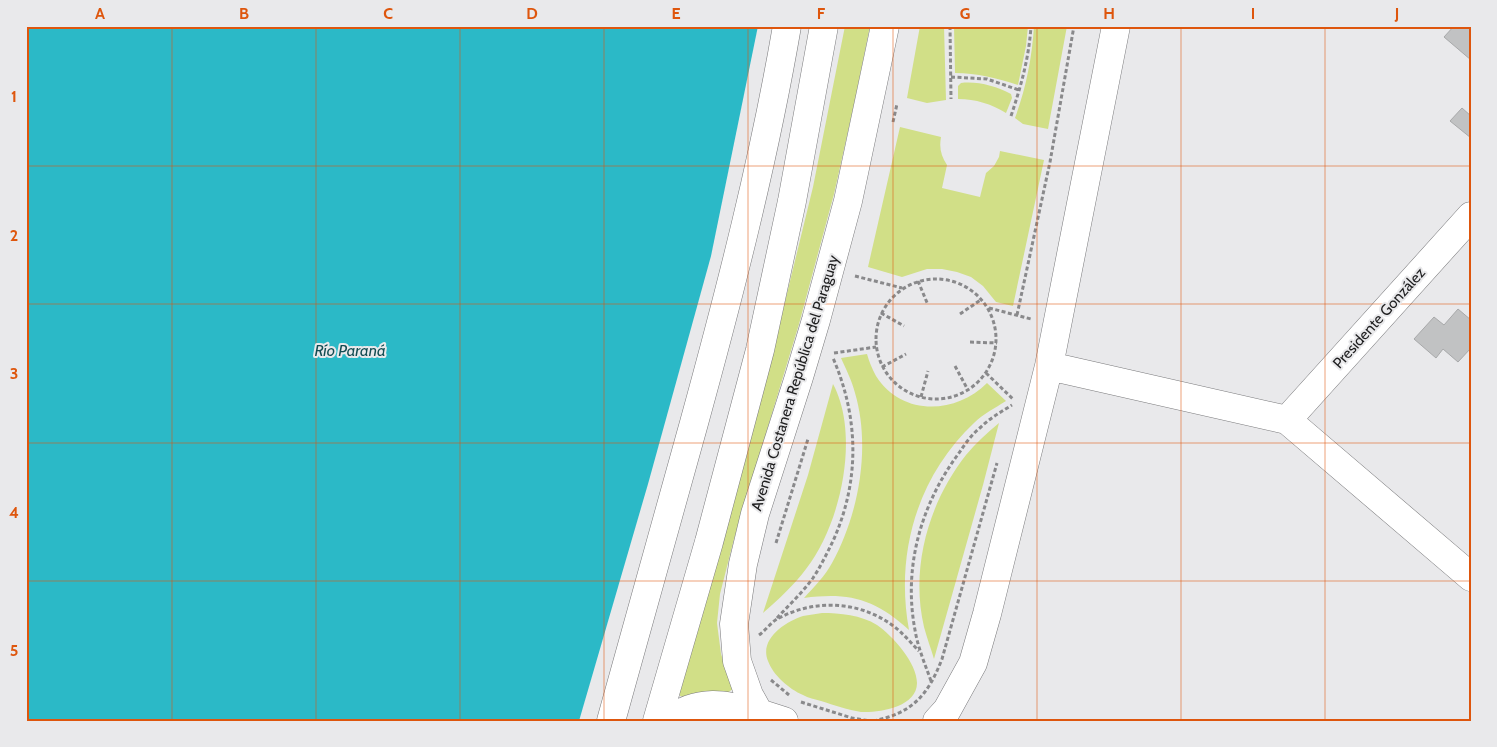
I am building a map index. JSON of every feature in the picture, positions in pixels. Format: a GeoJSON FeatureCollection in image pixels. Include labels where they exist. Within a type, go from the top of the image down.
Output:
{"type":"FeatureCollection","features":[{"type":"Feature","properties":{"kind":"street"},"geometry":{"type":"LineString","coordinates":[[611,721],[728,298],[763,148],[787,26]]}},
{"type":"Feature","properties":{"kind":"street"},"geometry":{"type":"LineString","coordinates":[[657,721],[710,542],[760,350],[792,201],[824,26]]}},
{"type":"Feature","properties":{"kind":"street","name":"Avenida Costanera República del Paraguay"},"geometry":{"type":"LineString","coordinates":[[759,713],[749,695],[736,661],[734,624],[742,572],[756,514],[802,367],[845,210],[886,26]]}},
{"type":"Feature","properties":{"kind":"street"},"geometry":{"type":"LineString","coordinates":[[937,721],[947,710],[973,663],[987,614],[1048,366],[1116,26]]}},
{"type":"Feature","properties":{"kind":"street","name":"Presidente González"},"geometry":{"type":"LineString","coordinates":[[1286,420],[1471,216]]}},
{"type":"Feature","properties":{"kind":"street"},"geometry":{"type":"LineString","coordinates":[[1048,366],[1286,420],[1471,577]]}},
{"type":"Feature","properties":{"kind":"street"},"geometry":{"type":"LineString","coordinates":[[669,721],[688,709],[708,704],[731,705],[759,713],[793,707]]}},
{"type":"Feature","properties":{"kind":"path"},"geometry":{"type":"LineString","coordinates":[[950,26],[951,100]]}},
{"type":"Feature","properties":{"kind":"path"},"geometry":{"type":"LineString","coordinates":[[1011,116],[1020,90],[1030,47],[1031,26]]}},
{"type":"Feature","properties":{"kind":"path"},"geometry":{"type":"LineString","coordinates":[[1017,315],[1050,162],[1074,26]]}},
{"type":"Feature","properties":{"kind":"path"},"geometry":{"type":"LineString","coordinates":[[951,77],[987,79],[1020,90]]}},
{"type":"Feature","properties":{"kind":"path"},"geometry":{"type":"LineString","coordinates":[[855,276],[902,288]]}},
{"type":"Feature","properties":{"kind":"path"},"geometry":{"type":"LineString","coordinates":[[935,278],[953,280],[969,287],[989,308],[994,319],[996,331],[997,343],[994,358],[978,382],[968,390],[953,397],[937,399],[921,397],[908,392],[896,384],[882,367],[876,347],[876,329],[881,313],[890,299],[902,288],[918,281],[935,278]]}},
{"type":"Feature","properties":{"kind":"path"},"geometry":{"type":"LineString","coordinates":[[918,281],[928,305]]}},
{"type":"Feature","properties":{"kind":"path"},"geometry":{"type":"LineString","coordinates":[[960,314],[982,299]]}},
{"type":"Feature","properties":{"kind":"path"},"geometry":{"type":"LineString","coordinates":[[989,308],[1032,319],[1030,328]]}},
{"type":"Feature","properties":{"kind":"path"},"geometry":{"type":"LineString","coordinates":[[881,313],[904,326]]}},
{"type":"Feature","properties":{"kind":"path"},"geometry":{"type":"LineString","coordinates":[[970,342],[997,343]]}},
{"type":"Feature","properties":{"kind":"path"},"geometry":{"type":"LineString","coordinates":[[834,353],[876,347]]}},
{"type":"Feature","properties":{"kind":"path"},"geometry":{"type":"LineString","coordinates":[[882,367],[906,354]]}},
{"type":"Feature","properties":{"kind":"path"},"geometry":{"type":"LineString","coordinates":[[754,641],[813,578],[826,557],[846,506],[851,482],[852,430],[848,402],[841,377],[832,358]]}},
{"type":"Feature","properties":{"kind":"path"},"geometry":{"type":"LineString","coordinates":[[955,366],[968,390]]}},
{"type":"Feature","properties":{"kind":"path"},"geometry":{"type":"LineString","coordinates":[[921,397],[928,371]]}},
{"type":"Feature","properties":{"kind":"path"},"geometry":{"type":"LineString","coordinates":[[986,372],[1014,400]]}},
{"type":"Feature","properties":{"kind":"path"},"geometry":{"type":"LineString","coordinates":[[1011,413],[1016,391]]}},
{"type":"Feature","properties":{"kind":"path"},"geometry":{"type":"LineString","coordinates":[[931,682],[914,629],[911,585],[916,545],[935,490],[950,465],[979,428],[996,414],[1012,405]]}},
{"type":"Feature","properties":{"kind":"path"},"geometry":{"type":"LineString","coordinates":[[766,672],[787,694],[793,707],[872,721],[889,718],[904,711],[916,702],[936,674],[942,659],[998,460]]}},
{"type":"Feature","properties":{"kind":"path"},"geometry":{"type":"LineString","coordinates":[[776,544],[778,536]]}},
{"type":"Feature","properties":{"kind":"path"},"geometry":{"type":"LineString","coordinates":[[777,618],[797,610],[815,606],[831,604],[847,606],[876,616],[892,625],[920,652]]}},
{"type":"Feature","properties":{"kind":"green space"},"geometry":{"type":"Polygon","coordinates":[[[845,26],[870,26],[855,100],[834,194],[799,324],[734,539],[720,594],[717,623],[721,654],[733,689],[727,693],[684,697],[680,696],[678,692],[781,318],[813,187],[845,26]]]}},
{"type":"Feature","properties":{"kind":"green space"},"geometry":{"type":"Polygon","coordinates":[[[920,26],[944,26],[946,100],[927,103],[907,98],[920,26]]]}},
{"type":"Feature","properties":{"kind":"green space"},"geometry":{"type":"Polygon","coordinates":[[[954,26],[1028,26],[1018,85],[987,76],[955,73],[954,26]]]}},
{"type":"Feature","properties":{"kind":"green space"},"geometry":{"type":"Polygon","coordinates":[[[1034,26],[1067,26],[1048,129],[1023,124],[1015,118],[1028,73],[1034,26]]]}},
{"type":"Feature","properties":{"kind":"green space"},"geometry":{"type":"Polygon","coordinates":[[[961,83],[986,85],[1011,94],[1012,98],[1006,113],[983,103],[958,99],[958,86],[961,83]]]}},
{"type":"Feature","properties":{"kind":"green space"},"geometry":{"type":"Polygon","coordinates":[[[900,127],[941,137],[941,152],[947,165],[942,188],[980,197],[986,173],[994,166],[1000,151],[1044,160],[1013,306],[996,302],[983,286],[971,277],[957,272],[927,269],[902,277],[868,267],[900,127]]]}},
{"type":"Feature","properties":{"kind":"green space"},"geometry":{"type":"Polygon","coordinates":[[[867,354],[876,376],[887,389],[899,398],[914,404],[929,406],[960,401],[974,394],[987,383],[1006,401],[985,414],[954,444],[938,467],[925,492],[915,518],[908,545],[905,573],[905,602],[909,630],[885,611],[861,600],[835,596],[804,598],[823,577],[832,563],[849,523],[855,502],[862,458],[860,414],[851,380],[841,358],[867,354]]]}},
{"type":"Feature","properties":{"kind":"green space"},"geometry":{"type":"Polygon","coordinates":[[[833,384],[840,401],[846,443],[845,466],[835,511],[827,533],[806,569],[786,592],[763,613],[808,475],[833,384]]]}},
{"type":"Feature","properties":{"kind":"green space"},"geometry":{"type":"Polygon","coordinates":[[[999,423],[934,659],[924,627],[920,604],[919,581],[926,536],[942,493],[953,473],[966,455],[999,423]]]}},
{"type":"Feature","properties":{"kind":"green space"},"geometry":{"type":"Polygon","coordinates":[[[822,613],[843,614],[864,619],[877,625],[890,636],[909,659],[916,675],[917,683],[911,698],[887,710],[861,712],[807,697],[782,681],[768,661],[766,653],[770,639],[775,632],[789,622],[803,616],[822,613]]]}},
{"type":"Feature","properties":{"kind":"water","name":"Río Paraná"},"geometry":{"type":"Polygon","coordinates":[[[26,26],[758,26],[711,256],[648,484],[579,721],[26,721],[26,26]]]}},
{"type":"Feature","properties":{"kind":"building"},"geometry":{"type":"Polygon","coordinates":[[[1454,26],[1471,26],[1471,60],[1444,37],[1454,26]]]}},
{"type":"Feature","properties":{"kind":"building"},"geometry":{"type":"Polygon","coordinates":[[[1462,108],[1471,116],[1471,138],[1450,121],[1462,108]]]}},
{"type":"Feature","properties":{"kind":"building"},"geometry":{"type":"Polygon","coordinates":[[[1458,309],[1471,320],[1471,348],[1458,362],[1443,349],[1436,358],[1414,339],[1434,317],[1444,325],[1458,309]]]}}]}
